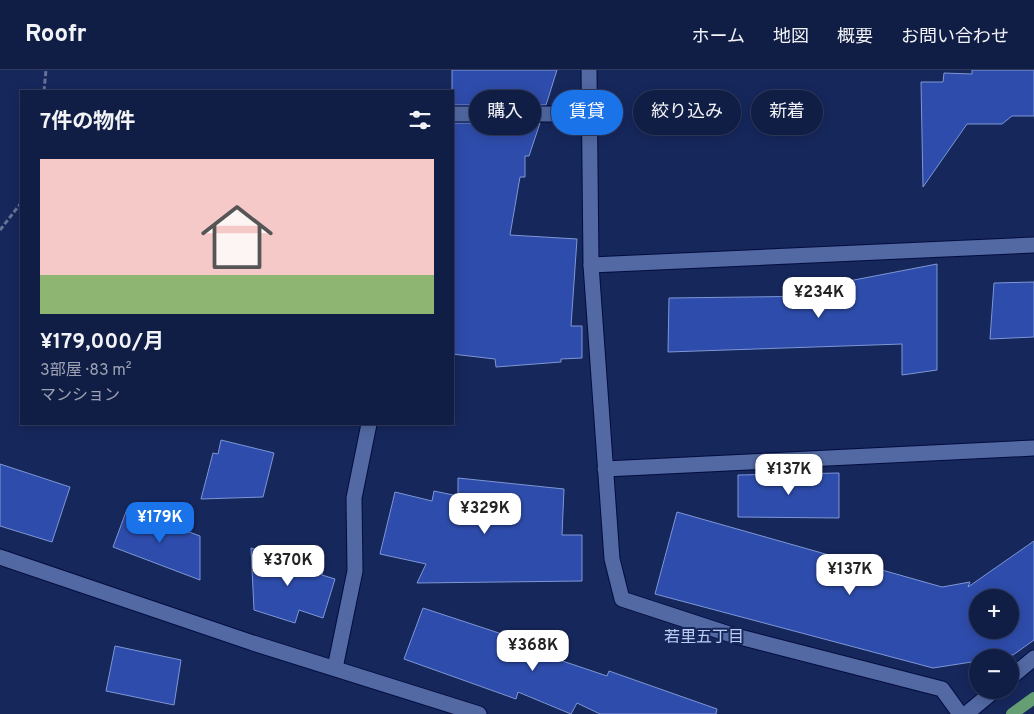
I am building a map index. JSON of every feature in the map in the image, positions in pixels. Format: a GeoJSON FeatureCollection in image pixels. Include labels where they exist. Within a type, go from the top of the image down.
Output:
{"type":"FeatureCollection","features":[{"type":"Feature","properties":{"kind":"street"},"geometry":{"type":"LineString","coordinates":[[589,70],[589,90]]}},
{"type":"Feature","properties":{"kind":"street"},"geometry":{"type":"LineString","coordinates":[[454,114],[551,114]]}},
{"type":"Feature","properties":{"kind":"street"},"geometry":{"type":"LineString","coordinates":[[590,135],[591,264],[605,469],[612,559],[622,599],[732,635],[942,689],[960,714]]}},
{"type":"Feature","properties":{"kind":"street"},"geometry":{"type":"LineString","coordinates":[[591,264],[1034,245]]}},
{"type":"Feature","properties":{"kind":"street"},"geometry":{"type":"LineString","coordinates":[[336,668],[356,570],[354,498],[369,425]]}},
{"type":"Feature","properties":{"kind":"street"},"geometry":{"type":"LineString","coordinates":[[605,469],[1034,448]]}},
{"type":"Feature","properties":{"kind":"street"},"geometry":{"type":"LineString","coordinates":[[0,557],[336,668],[436,708],[479,714]]}},
{"type":"Feature","properties":{"kind":"street"},"geometry":{"type":"LineString","coordinates":[[1019,670],[1034,658]]}},
{"type":"Feature","properties":{"kind":"street"},"geometry":{"type":"LineString","coordinates":[[966,714],[984,699]]}},
{"type":"Feature","properties":{"kind":"path"},"geometry":{"type":"LineString","coordinates":[[44,90],[46,70]]}},
{"type":"Feature","properties":{"kind":"path"},"geometry":{"type":"LineString","coordinates":[[0,230],[20,205]]}},
{"type":"Feature","properties":{"kind":"building"},"geometry":{"type":"Polygon","coordinates":[[[452,70],[557,70],[546,105],[541,105],[541,90],[469,90],[469,105],[454,105],[454,90],[452,90],[452,70]]]}},
{"type":"Feature","properties":{"kind":"building"},"geometry":{"type":"Polygon","coordinates":[[[972,70],[1034,70],[1034,116],[1012,116],[1002,124],[967,124],[923,187],[921,82],[943,82],[944,73],[972,74],[972,70]]]}},
{"type":"Feature","properties":{"kind":"building"},"geometry":{"type":"Polygon","coordinates":[[[454,123],[469,123],[469,135],[536,135],[529,156],[525,156],[525,177],[520,177],[510,235],[577,239],[571,326],[582,326],[582,358],[561,359],[561,362],[496,367],[495,359],[454,354],[454,123]]]}},
{"type":"Feature","properties":{"kind":"building"},"geometry":{"type":"Polygon","coordinates":[[[937,264],[937,370],[902,375],[902,344],[668,352],[669,298],[828,296],[828,285],[937,264]]]}},
{"type":"Feature","properties":{"kind":"building"},"geometry":{"type":"Polygon","coordinates":[[[1034,282],[1034,337],[990,339],[994,283],[1034,282]]]}},
{"type":"Feature","properties":{"kind":"building"},"geometry":{"type":"Polygon","coordinates":[[[221,440],[274,453],[263,497],[201,499],[213,453],[218,454],[221,440]]]}},
{"type":"Feature","properties":{"kind":"building"},"geometry":{"type":"Polygon","coordinates":[[[0,464],[70,487],[52,542],[0,526],[0,464]]]}},
{"type":"Feature","properties":{"kind":"building"},"geometry":{"type":"Polygon","coordinates":[[[839,473],[839,518],[738,517],[738,475],[839,473]]]}},
{"type":"Feature","properties":{"kind":"building"},"geometry":{"type":"Polygon","coordinates":[[[458,478],[564,489],[562,535],[582,535],[582,581],[417,583],[426,564],[380,554],[395,492],[432,501],[434,491],[458,496],[458,478]]]}},
{"type":"Feature","properties":{"kind":"building"},"geometry":{"type":"Polygon","coordinates":[[[127,509],[200,536],[200,580],[113,547],[127,509]]]}},
{"type":"Feature","properties":{"kind":"building"},"geometry":{"type":"Polygon","coordinates":[[[677,512],[942,587],[970,582],[968,587],[1034,541],[1034,640],[1019,651],[1019,649],[969,649],[969,662],[933,668],[655,594],[677,512]]]}},
{"type":"Feature","properties":{"kind":"building"},"geometry":{"type":"Polygon","coordinates":[[[251,548],[323,570],[322,575],[335,579],[323,618],[299,610],[295,623],[254,610],[251,548]]]}},
{"type":"Feature","properties":{"kind":"building"},"geometry":{"type":"Polygon","coordinates":[[[423,608],[517,639],[515,645],[607,676],[609,671],[717,709],[716,714],[600,714],[577,703],[571,714],[518,692],[516,699],[404,659],[423,608]]]}},
{"type":"Feature","properties":{"kind":"building"},"geometry":{"type":"Polygon","coordinates":[[[115,646],[181,660],[174,705],[106,691],[115,646]]]}},
{"type":"Feature","properties":{"kind":"waterway"},"geometry":{"type":"LineString","coordinates":[[1012,714],[1034,698]]}},
{"type":"Feature","properties":{"kind":"district","name":"若里五丁目"},"geometry":{"type":"Point","coordinates":[704,636]}}]}
